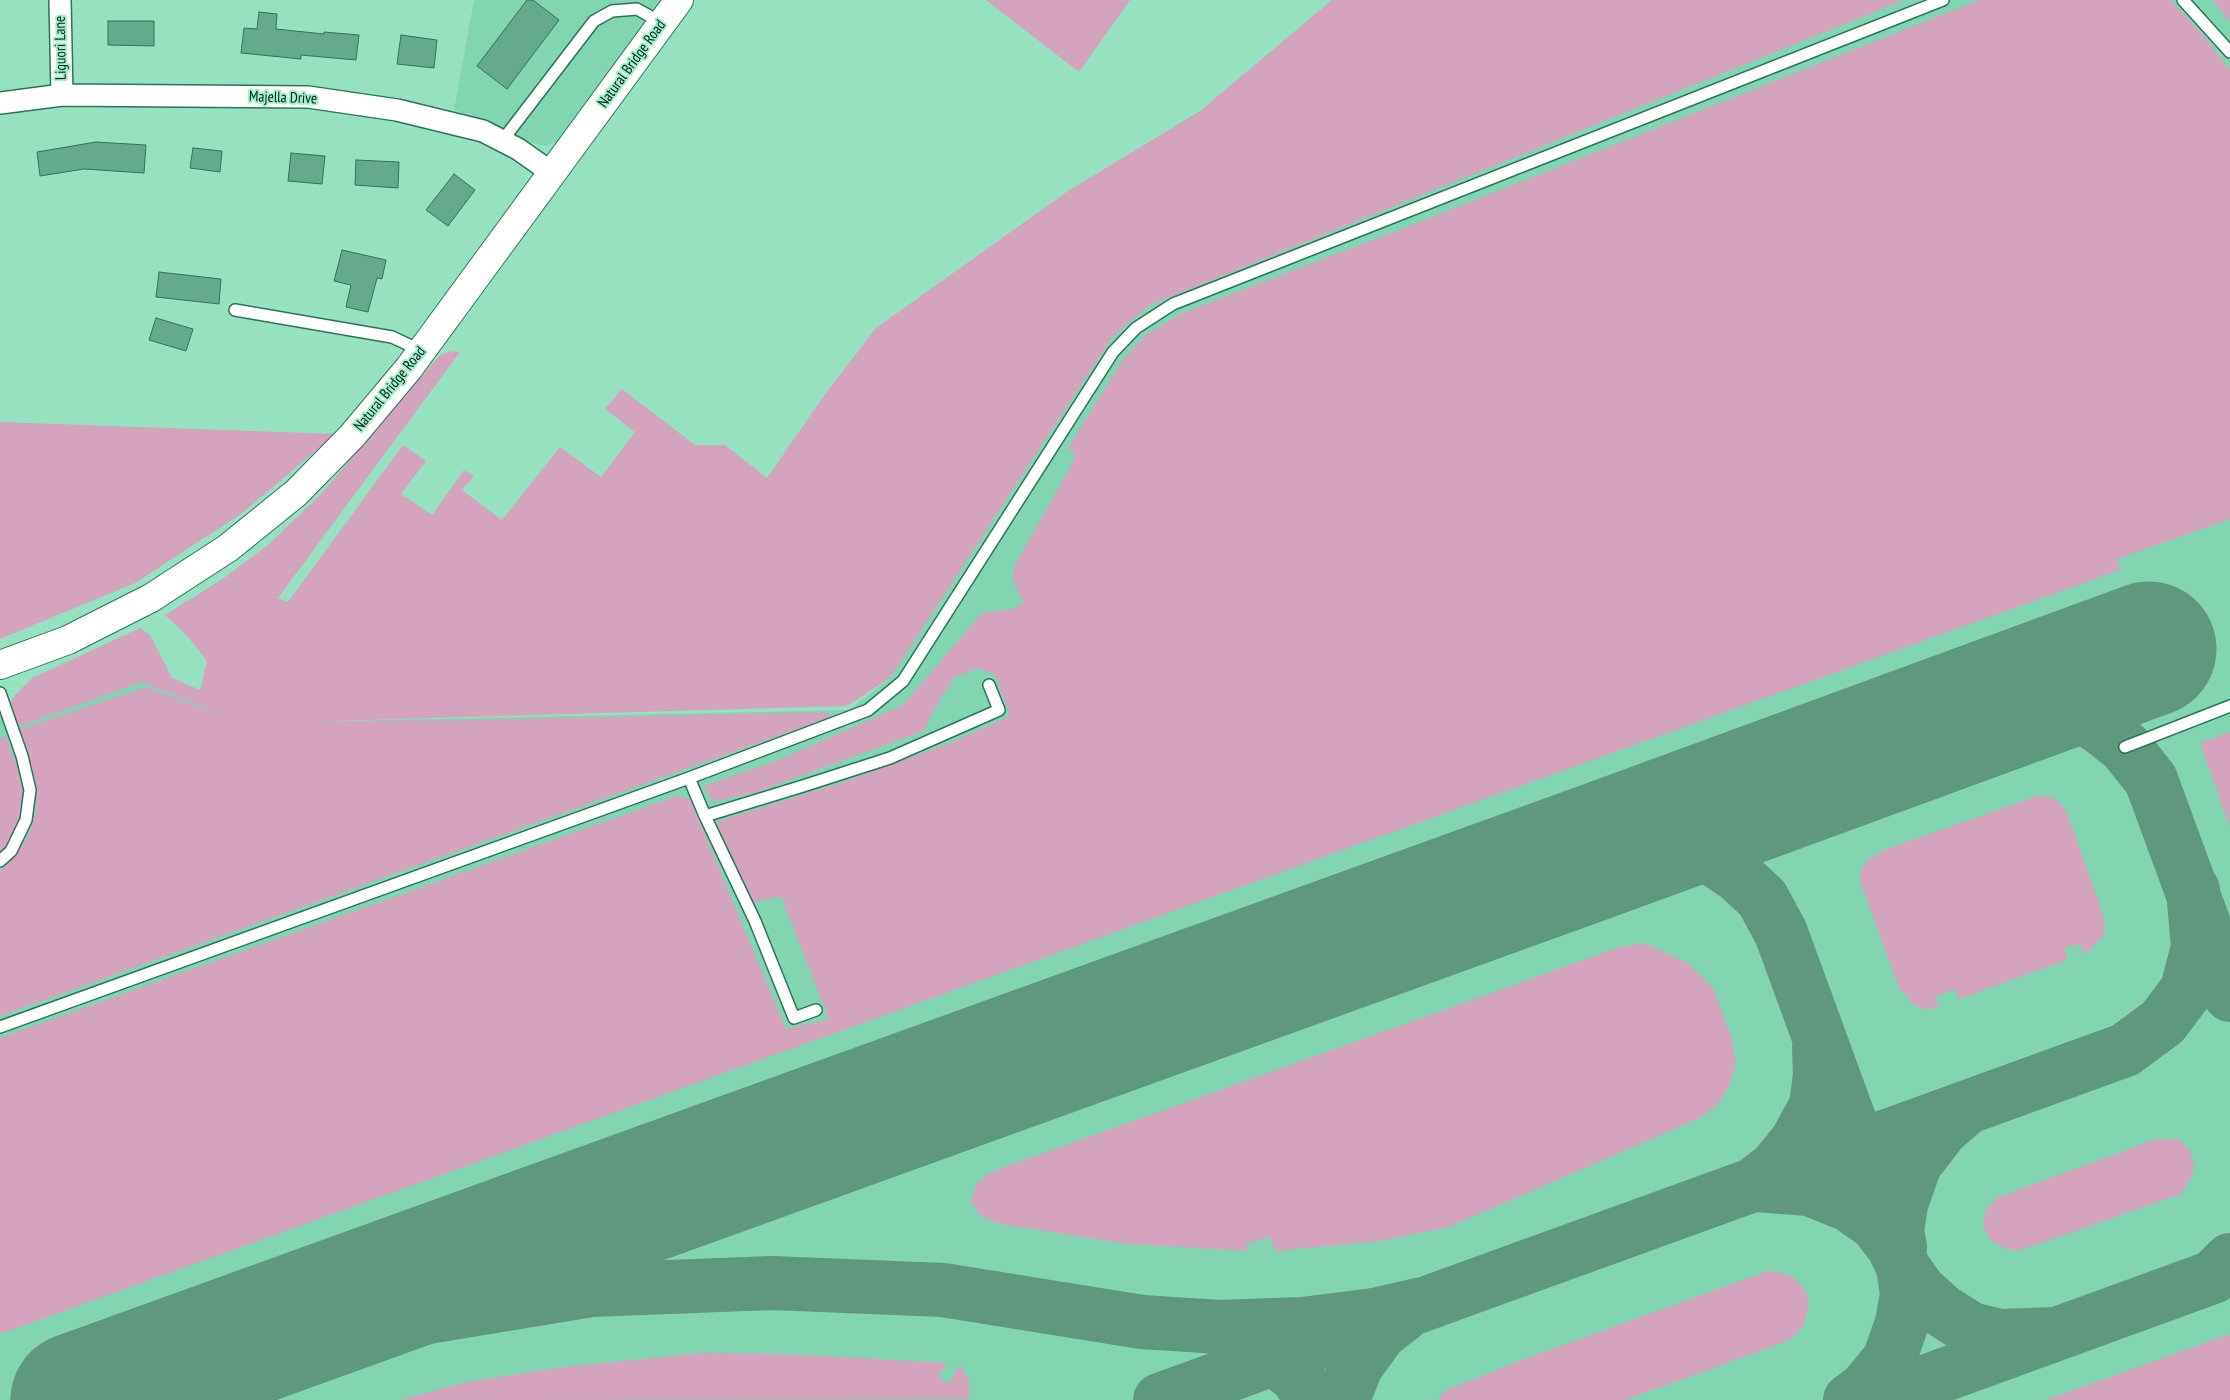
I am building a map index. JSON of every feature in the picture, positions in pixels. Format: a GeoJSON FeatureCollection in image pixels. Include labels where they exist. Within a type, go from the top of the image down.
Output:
{"type":"FeatureCollection","features":[{"type":"Feature","properties":{"kind":"main road","name":"Natural Bridge Road"},"geometry":{"type":"LineString","coordinates":[[0,665],[68,640],[151,598],[228,548],[296,493],[352,436],[422,351],[679,0]]}},
{"type":"Feature","properties":{"kind":"street","name":"Liguori Lane"},"geometry":{"type":"LineString","coordinates":[[60,0],[62,95]]}},
{"type":"Feature","properties":{"kind":"street","name":"Majella Drive"},"geometry":{"type":"LineString","coordinates":[[0,103],[62,95],[308,97],[397,110],[482,131],[518,149],[552,172]]}},
{"type":"Feature","properties":{"kind":"lane"},"geometry":{"type":"LineString","coordinates":[[0,1027],[689,778],[868,710],[903,681],[1113,352],[1136,328],[1172,304],[1943,0]]}},
{"type":"Feature","properties":{"kind":"lane"},"geometry":{"type":"LineString","coordinates":[[2183,0],[2230,52]]}},
{"type":"Feature","properties":{"kind":"lane"},"geometry":{"type":"LineString","coordinates":[[502,141],[594,21],[612,11],[637,8],[662,23]]}},
{"type":"Feature","properties":{"kind":"lane"},"geometry":{"type":"LineString","coordinates":[[235,310],[392,337],[422,351]]}},
{"type":"Feature","properties":{"kind":"lane"},"geometry":{"type":"LineString","coordinates":[[705,816],[890,758],[999,710],[989,685]]}},
{"type":"Feature","properties":{"kind":"lane"},"geometry":{"type":"LineString","coordinates":[[0,693],[22,756],[30,790],[26,820],[11,851],[0,861]]}},
{"type":"Feature","properties":{"kind":"lane"},"geometry":{"type":"LineString","coordinates":[[2125,746],[2230,706]]}},
{"type":"Feature","properties":{"kind":"lane"},"geometry":{"type":"LineString","coordinates":[[689,778],[755,921],[794,1018],[816,1010]]}},
{"type":"Feature","properties":{"kind":"shaded area"},"geometry":{"type":"Polygon","coordinates":[[[474,0],[661,0],[558,141],[545,146],[528,142],[489,122],[454,110],[474,0]]]}},
{"type":"Feature","properties":{"kind":"shaded area"},"geometry":{"type":"Polygon","coordinates":[[[986,0],[1130,0],[1079,72],[986,0]]]}},
{"type":"Feature","properties":{"kind":"shaded area"},"geometry":{"type":"Polygon","coordinates":[[[1332,0],[1904,0],[1150,305],[1113,336],[890,678],[847,706],[298,722],[829,712],[830,717],[0,1016],[0,871],[11,861],[28,836],[36,809],[35,783],[18,730],[146,687],[238,722],[142,682],[18,727],[8,707],[16,694],[32,678],[140,628],[150,635],[172,678],[200,690],[207,661],[188,637],[165,615],[224,578],[268,545],[321,494],[440,355],[452,351],[460,352],[278,598],[288,602],[403,445],[426,461],[401,494],[432,515],[464,470],[474,476],[462,490],[502,520],[560,447],[601,477],[635,432],[605,409],[622,389],[695,445],[725,445],[767,478],[823,397],[876,328],[1068,191],[1200,111],[1332,0]]]}},
{"type":"Feature","properties":{"kind":"shaded area"},"geometry":{"type":"Polygon","coordinates":[[[1900,0],[2213,0],[2230,22],[2230,1400],[0,1400],[0,708],[39,688],[142,682],[241,723],[849,710],[890,678],[1116,321],[1159,292],[1900,0]]]}},
{"type":"Feature","properties":{"kind":"shaded area"},"geometry":{"type":"Polygon","coordinates":[[[1979,0],[2171,0],[2203,35],[2230,70],[2230,519],[2117,559],[2120,570],[0,1334],[0,1038],[676,796],[690,799],[786,1029],[829,1019],[781,896],[753,902],[716,822],[850,780],[947,744],[1010,716],[995,675],[977,668],[954,678],[933,711],[924,731],[757,792],[713,802],[704,786],[779,760],[903,705],[982,613],[1012,609],[1024,603],[1013,581],[1014,567],[1072,464],[1076,455],[1068,448],[1122,361],[1144,336],[1182,313],[1407,227],[1979,0]]]}},
{"type":"Feature","properties":{"kind":"shaded area"},"geometry":{"type":"Polygon","coordinates":[[[2213,0],[2230,0],[2230,22],[2213,0]]]}},
{"type":"Feature","properties":{"kind":"shaded area"},"geometry":{"type":"Polygon","coordinates":[[[0,422],[336,434],[241,514],[135,583],[0,639],[0,422]]]}},
{"type":"Feature","properties":{"kind":"shaded area"},"geometry":{"type":"Polygon","coordinates":[[[2230,732],[2230,827],[2200,743],[2230,732]]]}},
{"type":"Feature","properties":{"kind":"shaded area"},"geometry":{"type":"Polygon","coordinates":[[[6,736],[18,770],[23,794],[20,818],[12,840],[0,852],[0,738],[6,736]]]}},
{"type":"Feature","properties":{"kind":"shaded area"},"geometry":{"type":"Polygon","coordinates":[[[2037,796],[2047,796],[2056,799],[2066,811],[2101,908],[2105,926],[2103,936],[2085,954],[2080,944],[2064,948],[2067,960],[1959,999],[1955,989],[1935,997],[1939,1006],[1925,1010],[1913,1004],[1899,988],[1860,881],[1861,870],[1868,859],[1884,850],[2037,796]]]}},
{"type":"Feature","properties":{"kind":"shaded area"},"geometry":{"type":"Polygon","coordinates":[[[1645,943],[1687,963],[1712,986],[1733,1042],[1736,1063],[1730,1084],[1718,1104],[1700,1118],[1449,1227],[1379,1241],[1276,1251],[1270,1237],[1246,1244],[1249,1251],[1128,1244],[1000,1224],[980,1215],[971,1201],[977,1183],[991,1172],[1620,947],[1645,943]]]}},
{"type":"Feature","properties":{"kind":"shaded area"},"geometry":{"type":"Polygon","coordinates":[[[2156,1139],[2178,1139],[2190,1150],[2194,1166],[2191,1178],[2181,1194],[2021,1250],[2005,1249],[1991,1240],[1983,1226],[1985,1212],[1996,1198],[2156,1139]]]}},
{"type":"Feature","properties":{"kind":"shaded area"},"geometry":{"type":"Polygon","coordinates":[[[1768,1271],[1790,1275],[1801,1285],[1809,1298],[1802,1328],[1792,1338],[1777,1345],[1625,1400],[1438,1400],[1444,1391],[1522,1360],[1768,1271]]]}},
{"type":"Feature","properties":{"kind":"shaded area"},"geometry":{"type":"Polygon","coordinates":[[[2230,1334],[2230,1400],[2046,1400],[2230,1334]]]}},
{"type":"Feature","properties":{"kind":"shaded area"},"geometry":{"type":"Polygon","coordinates":[[[704,1353],[790,1354],[947,1363],[938,1376],[948,1384],[960,1365],[969,1379],[969,1399],[399,1400],[468,1382],[564,1367],[704,1353]]]}},
{"type":"Feature","properties":{"kind":"building"},"geometry":{"type":"Polygon","coordinates":[[[527,0],[533,0],[559,20],[507,89],[477,66],[527,0]]]}},
{"type":"Feature","properties":{"kind":"building"},"geometry":{"type":"Polygon","coordinates":[[[259,12],[277,14],[276,29],[324,34],[324,32],[359,35],[356,60],[301,55],[301,59],[241,53],[244,28],[257,29],[259,12]]]}},
{"type":"Feature","properties":{"kind":"building"},"geometry":{"type":"Polygon","coordinates":[[[108,21],[154,21],[154,46],[108,45],[108,21]]]}},
{"type":"Feature","properties":{"kind":"building"},"geometry":{"type":"Polygon","coordinates":[[[401,35],[437,40],[434,68],[397,64],[401,35]]]}},
{"type":"Feature","properties":{"kind":"building"},"geometry":{"type":"Polygon","coordinates":[[[96,142],[146,145],[144,173],[84,169],[40,176],[37,152],[96,142]]]}},
{"type":"Feature","properties":{"kind":"building"},"geometry":{"type":"Polygon","coordinates":[[[193,148],[222,151],[220,172],[190,168],[193,148]]]}},
{"type":"Feature","properties":{"kind":"building"},"geometry":{"type":"Polygon","coordinates":[[[291,153],[325,156],[322,184],[288,181],[291,153]]]}},
{"type":"Feature","properties":{"kind":"building"},"geometry":{"type":"Polygon","coordinates":[[[356,160],[399,162],[398,188],[355,185],[356,160]]]}},
{"type":"Feature","properties":{"kind":"building"},"geometry":{"type":"Polygon","coordinates":[[[454,174],[475,190],[448,226],[426,210],[454,174]]]}},
{"type":"Feature","properties":{"kind":"building"},"geometry":{"type":"Polygon","coordinates":[[[342,250],[386,260],[382,279],[377,278],[368,312],[346,307],[351,285],[334,281],[342,250]]]}},
{"type":"Feature","properties":{"kind":"building"},"geometry":{"type":"Polygon","coordinates":[[[159,272],[221,279],[219,304],[156,297],[159,272]]]}},
{"type":"Feature","properties":{"kind":"building"},"geometry":{"type":"Polygon","coordinates":[[[156,318],[193,329],[186,351],[149,340],[156,318]]]}},
{"type":"Feature","properties":{"kind":"taxiway"},"geometry":{"type":"LineString","coordinates":[[1995,707],[2043,707],[2075,712],[2101,728],[2125,747],[2151,780],[2230,995]]}},
{"type":"Feature","properties":{"kind":"taxiway"},"geometry":{"type":"LineString","coordinates":[[1595,852],[1641,847],[1677,848],[1710,857],[1737,875],[1762,898],[1781,933],[1903,1267],[1919,1290],[1941,1310],[1971,1329],[2000,1336],[2056,1334]]}},
{"type":"Feature","properties":{"kind":"taxiway"},"geometry":{"type":"LineString","coordinates":[[1160,1400],[2125,1050],[2163,1022],[2187,990],[2198,947],[2193,890]]}},
{"type":"Feature","properties":{"kind":"taxiway"},"geometry":{"type":"LineString","coordinates":[[1758,1181],[1776,1167],[1797,1141],[1816,1106],[1820,1075],[1819,1047]]}},
{"type":"Feature","properties":{"kind":"taxiway"},"geometry":{"type":"LineString","coordinates":[[1900,1247],[1897,1231],[1901,1204],[1915,1164],[1942,1129],[1963,1111]]}},
{"type":"Feature","properties":{"kind":"taxiway"},"geometry":{"type":"LineString","coordinates":[[1756,1185],[1809,1189],[1849,1205],[1876,1224],[1893,1246],[1903,1267],[1907,1294],[1902,1323],[1889,1360],[1866,1388],[1850,1400]]}},
{"type":"Feature","properties":{"kind":"taxiway"},"geometry":{"type":"LineString","coordinates":[[1875,1400],[2213,1277],[2230,1260]]}},
{"type":"Feature","properties":{"kind":"taxiway"},"geometry":{"type":"LineString","coordinates":[[176,1365],[409,1320],[591,1290],[772,1283],[943,1290],[1142,1322],[1220,1327],[1303,1324],[1374,1315],[1431,1302]]}},
{"type":"Feature","properties":{"kind":"taxiway"},"geometry":{"type":"LineString","coordinates":[[1343,1400],[1356,1366],[1380,1333],[1402,1316]]}},
{"type":"Feature","properties":{"kind":"taxiway"},"geometry":{"type":"LineString","coordinates":[[1248,1345],[1263,1351],[1296,1376],[1313,1400]]}},
{"type":"Feature","properties":{"kind":"runway"},"geometry":{"type":"LineString","coordinates":[[78,1400],[1595,852],[2149,649]]}}]}
